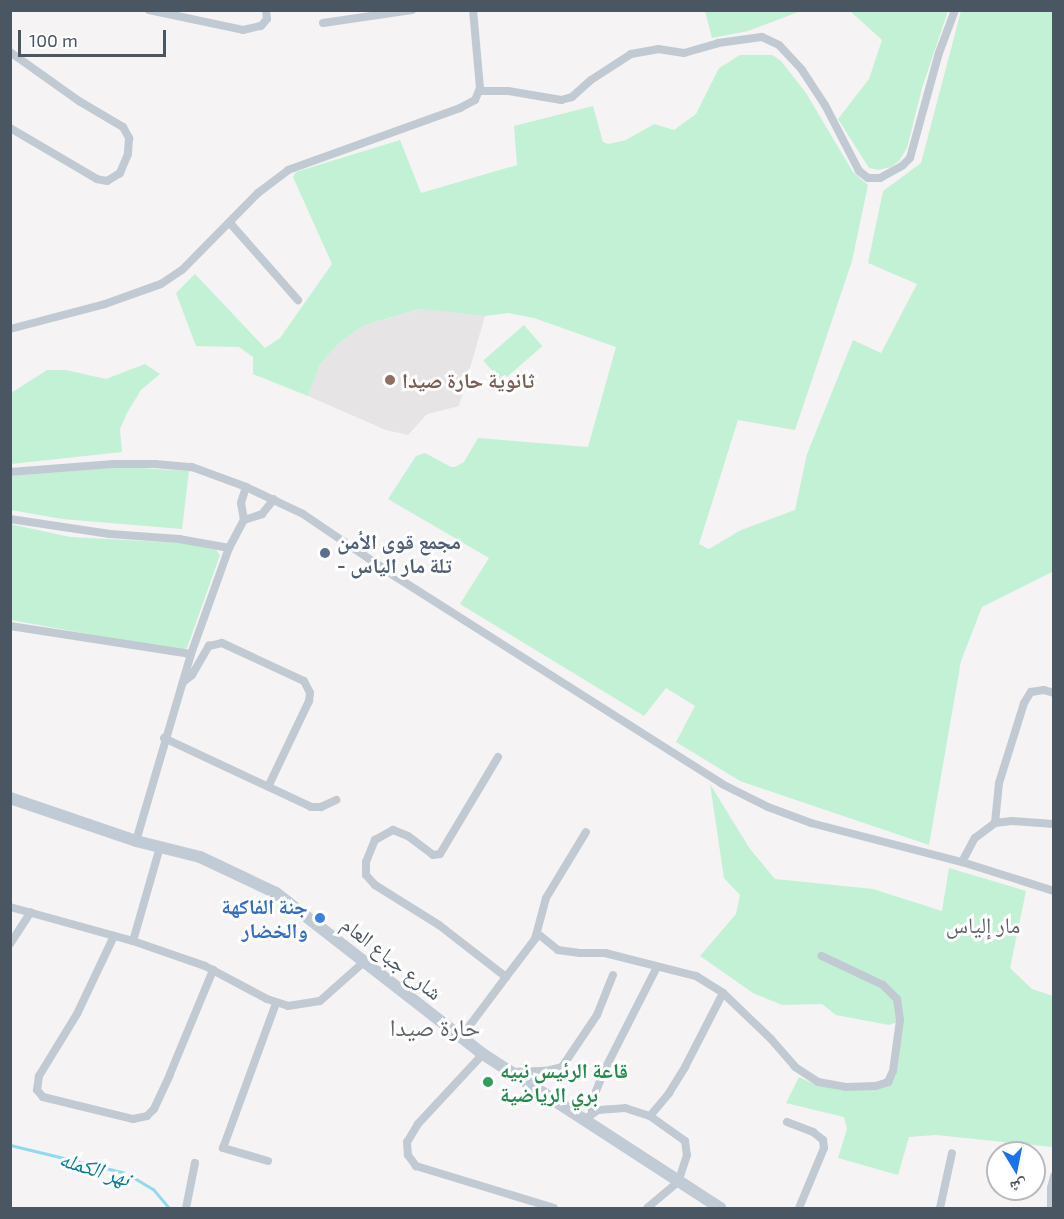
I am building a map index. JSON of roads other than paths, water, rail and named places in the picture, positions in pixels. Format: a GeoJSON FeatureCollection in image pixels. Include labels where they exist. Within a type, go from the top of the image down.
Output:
{"type":"FeatureCollection","features":[{"type":"Feature","properties":{"kind":"main road","name":"شارع جباع العام"},"geometry":{"type":"LineString","coordinates":[[10,798],[136,841],[200,857],[276,893],[483,1054],[588,1117],[678,1182],[720,1209]]}},
{"type":"Feature","properties":{"kind":"street"},"geometry":{"type":"LineString","coordinates":[[149,10],[243,30],[261,26],[267,19],[266,10]]}},
{"type":"Feature","properties":{"kind":"street"},"geometry":{"type":"LineString","coordinates":[[323,22],[412,10]]}},
{"type":"Feature","properties":{"kind":"street"},"geometry":{"type":"LineString","coordinates":[[10,329],[105,304],[161,284],[182,270],[258,193],[288,170],[460,108],[475,100],[479,91],[474,10]]}},
{"type":"Feature","properties":{"kind":"street"},"geometry":{"type":"LineString","coordinates":[[479,91],[508,91],[561,100],[572,98],[591,80],[631,54],[658,49],[692,52],[718,44],[762,37],[779,45],[802,70],[825,105],[859,171],[868,178],[880,178],[897,170],[910,158],[939,53],[955,10]]}},
{"type":"Feature","properties":{"kind":"street"},"geometry":{"type":"LineString","coordinates":[[10,52],[78,101],[123,127],[129,138],[128,154],[120,173],[107,181],[97,179],[10,128]]}},
{"type":"Feature","properties":{"kind":"street"},"geometry":{"type":"LineString","coordinates":[[230,223],[297,300]]}},
{"type":"Feature","properties":{"kind":"street"},"geometry":{"type":"LineString","coordinates":[[10,472],[114,464],[155,464],[192,467],[246,487],[303,514],[393,575],[722,784],[768,807],[811,823],[962,862],[1053,891]]}},
{"type":"Feature","properties":{"kind":"street"},"geometry":{"type":"LineString","coordinates":[[136,841],[190,654],[243,520],[241,503],[246,487]]}},
{"type":"Feature","properties":{"kind":"street"},"geometry":{"type":"LineString","coordinates":[[243,520],[262,514],[274,499]]}},
{"type":"Feature","properties":{"kind":"street"},"geometry":{"type":"LineString","coordinates":[[10,519],[110,534],[179,538],[230,548]]}},
{"type":"Feature","properties":{"kind":"street"},"geometry":{"type":"LineString","coordinates":[[10,626],[190,654]]}},
{"type":"Feature","properties":{"kind":"street"},"geometry":{"type":"LineString","coordinates":[[183,682],[192,675],[209,646],[222,643],[304,681],[310,693],[309,701],[268,787]]}},
{"type":"Feature","properties":{"kind":"street"},"geometry":{"type":"LineString","coordinates":[[995,823],[999,783],[1024,702],[1031,692],[1044,690],[1053,693]]}},
{"type":"Feature","properties":{"kind":"street"},"geometry":{"type":"LineString","coordinates":[[164,738],[316,808],[336,800]]}},
{"type":"Feature","properties":{"kind":"street"},"geometry":{"type":"LineString","coordinates":[[498,758],[443,852],[433,855],[408,836],[393,830],[375,840],[369,850],[366,870],[375,885],[439,925],[506,977]]}},
{"type":"Feature","properties":{"kind":"street"},"geometry":{"type":"LineString","coordinates":[[962,862],[975,838],[995,823],[1012,821],[1053,824]]}},
{"type":"Feature","properties":{"kind":"street"},"geometry":{"type":"LineString","coordinates":[[461,1037],[535,939],[546,898],[586,832]]}},
{"type":"Feature","properties":{"kind":"street"},"geometry":{"type":"LineString","coordinates":[[133,941],[160,847]]}},
{"type":"Feature","properties":{"kind":"street"},"geometry":{"type":"LineString","coordinates":[[10,907],[133,941],[213,970],[276,1003],[297,1006],[320,1001],[364,962]]}},
{"type":"Feature","properties":{"kind":"street"},"geometry":{"type":"LineString","coordinates":[[10,944],[32,912]]}},
{"type":"Feature","properties":{"kind":"street"},"geometry":{"type":"LineString","coordinates":[[537,933],[558,950],[605,953],[696,976],[723,993],[795,1067],[810,1078],[846,1087],[876,1086],[888,1082],[893,1071],[900,1020],[897,999],[883,985],[822,956]]}},
{"type":"Feature","properties":{"kind":"street"},"geometry":{"type":"LineString","coordinates":[[114,936],[77,1014],[39,1076],[37,1090],[43,1097],[133,1119],[147,1116],[154,1108],[170,1074],[213,970]]}},
{"type":"Feature","properties":{"kind":"street"},"geometry":{"type":"LineString","coordinates":[[588,1117],[604,1071],[657,967]]}},
{"type":"Feature","properties":{"kind":"street"},"geometry":{"type":"LineString","coordinates":[[511,1072],[546,1071],[562,1067],[597,1015],[613,975]]}},
{"type":"Feature","properties":{"kind":"street"},"geometry":{"type":"LineString","coordinates":[[650,1116],[669,1093],[685,1067],[723,993]]}},
{"type":"Feature","properties":{"kind":"street"},"geometry":{"type":"LineString","coordinates":[[268,1161],[223,1148],[256,1063],[276,1003]]}},
{"type":"Feature","properties":{"kind":"street"},"geometry":{"type":"LineString","coordinates":[[483,1054],[414,1129],[407,1142],[408,1155],[416,1166],[554,1209]]}},
{"type":"Feature","properties":{"kind":"street"},"geometry":{"type":"LineString","coordinates":[[588,1117],[614,1108],[650,1116],[681,1135],[687,1146],[678,1182],[647,1209]]}},
{"type":"Feature","properties":{"kind":"street"},"geometry":{"type":"LineString","coordinates":[[787,1122],[813,1132],[823,1140],[824,1148],[799,1209]]}},
{"type":"Feature","properties":{"kind":"street"},"geometry":{"type":"LineString","coordinates":[[940,1209],[952,1153]]}},
{"type":"Feature","properties":{"kind":"street"},"geometry":{"type":"LineString","coordinates":[[186,1209],[191,1174],[195,1163]]}},
{"type":"Feature","properties":{"kind":"street"},"geometry":{"type":"LineString","coordinates":[[1051,1209],[1053,1176]]}},
{"type":"Feature","properties":{"kind":"waterway","name":"نهر الكمله"},"geometry":{"type":"LineString","coordinates":[[10,1145],[126,1173],[153,1189],[169,1208]]}},
{"type":"Feature","properties":{"kind":"place","name":"ثانوية حارة صيدا"},"geometry":{"type":"Point","coordinates":[390,380]}},
{"type":"Feature","properties":{"kind":"place","name":"مجمع قوى الأمن - تلة مار الياس"},"geometry":{"type":"Point","coordinates":[325,553]}},
{"type":"Feature","properties":{"kind":"place","name":"جنة الفاكهة والخضار"},"geometry":{"type":"Point","coordinates":[320,918]}},
{"type":"Feature","properties":{"kind":"place","name":"قاعة الرئيس نبيه بري الرياضية"},"geometry":{"type":"Point","coordinates":[488,1082]}},
{"type":"Feature","properties":{"kind":"district","name":"مار إلياس"},"geometry":{"type":"Point","coordinates":[983,925]}},
{"type":"Feature","properties":{"kind":"district","name":"حارة صيدا"},"geometry":{"type":"Point","coordinates":[435,1027]}}]}
